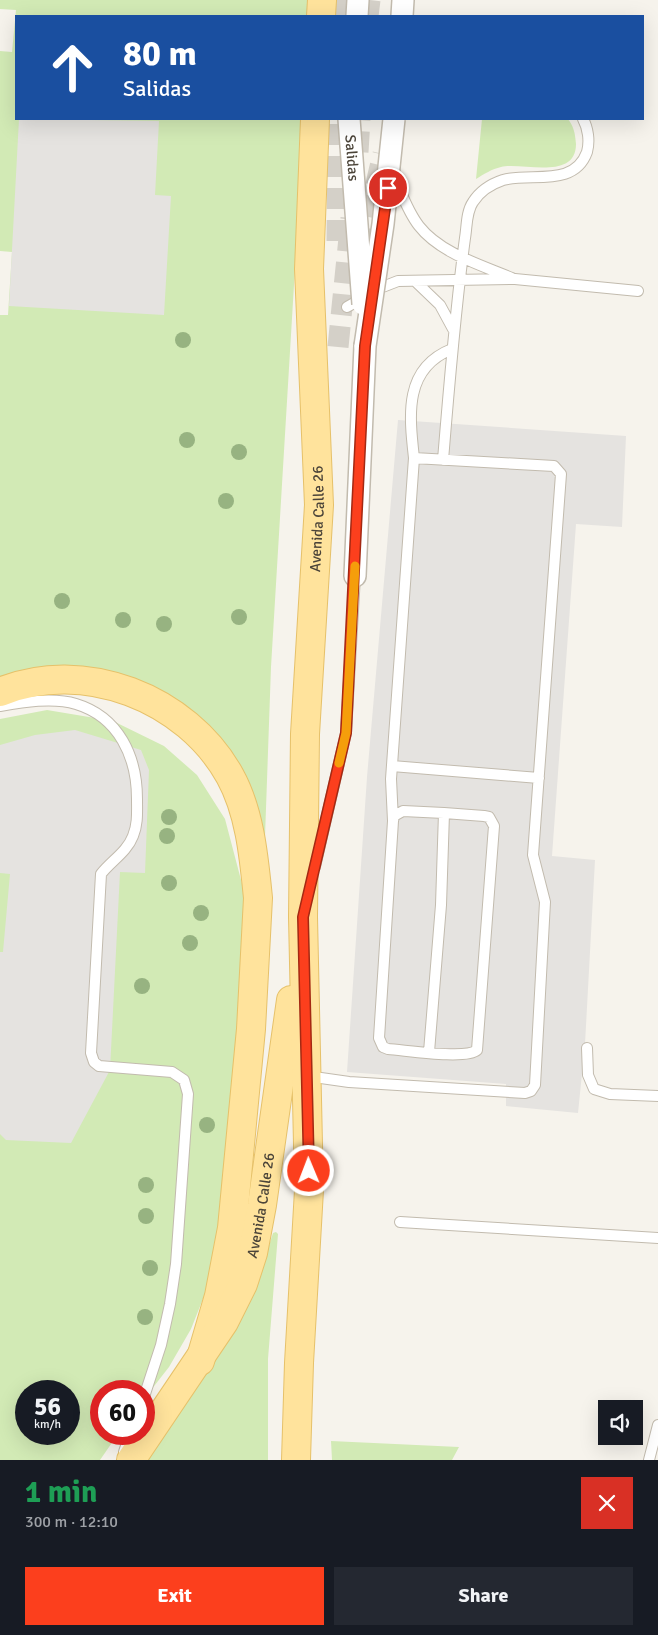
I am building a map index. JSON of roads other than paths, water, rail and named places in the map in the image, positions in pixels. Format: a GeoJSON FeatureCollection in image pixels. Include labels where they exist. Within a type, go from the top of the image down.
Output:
{"type":"FeatureCollection","features":[{"type":"Feature","properties":{"kind":"main road"},"geometry":{"type":"LineString","coordinates":[[321,15],[322,0]]}},
{"type":"Feature","properties":{"kind":"main road","name":"Avenida Calle 26"},"geometry":{"type":"LineString","coordinates":[[296,1460],[298,1362],[309,1190],[303,917],[306,734],[319,506],[309,270],[315,120]]}},
{"type":"Feature","properties":{"kind":"main road"},"geometry":{"type":"LineString","coordinates":[[0,692],[41,680],[72,679],[103,682],[139,695],[174,714],[204,742],[230,776],[244,811],[255,865],[258,898],[248,1075],[237,1187],[226,1264],[200,1361]]}},
{"type":"Feature","properties":{"kind":"main road","name":"Avenida Calle 26"},"geometry":{"type":"LineString","coordinates":[[131,1460],[200,1361],[235,1302],[253,1253],[262,1205],[303,917]]}},
{"type":"Feature","properties":{"kind":"street"},"geometry":{"type":"LineString","coordinates":[[357,15],[358,0]]}},
{"type":"Feature","properties":{"kind":"street"},"geometry":{"type":"LineString","coordinates":[[402,15],[403,0]]}},
{"type":"Feature","properties":{"kind":"street","name":"Salidas"},"geometry":{"type":"LineString","coordinates":[[349,120],[365,346]]}},
{"type":"Feature","properties":{"kind":"street","name":"Salidas"},"geometry":{"type":"LineString","coordinates":[[355,576],[365,346],[381,239],[394,120]]}},
{"type":"Feature","properties":{"kind":"lane"},"geometry":{"type":"LineString","coordinates":[[443,460],[462,256],[471,203],[480,192],[504,180],[558,176],[577,166],[584,159],[588,139],[583,120]]}},
{"type":"Feature","properties":{"kind":"lane"},"geometry":{"type":"LineString","coordinates":[[383,154],[418,226],[443,246],[515,279]]}},
{"type":"Feature","properties":{"kind":"lane"},"geometry":{"type":"LineString","coordinates":[[347,307],[380,288],[398,281],[515,279],[638,291]]}},
{"type":"Feature","properties":{"kind":"lane"},"geometry":{"type":"LineString","coordinates":[[415,281],[440,305],[454,333]]}},
{"type":"Feature","properties":{"kind":"lane"},"geometry":{"type":"LineString","coordinates":[[393,821],[394,816],[403,811],[484,816],[489,817],[494,826],[479,1045],[473,1053],[388,1049],[383,1047],[379,1038],[393,821],[392,766],[414,458],[410,421],[418,378],[424,367],[439,354],[452,349]]}},
{"type":"Feature","properties":{"kind":"lane"},"geometry":{"type":"LineString","coordinates":[[306,1076],[349,1082],[525,1093],[532,1091],[535,1085],[545,902],[533,854],[561,474],[554,466],[414,458]]}},
{"type":"Feature","properties":{"kind":"lane","name":"Salidas"},"geometry":{"type":"LineString","coordinates":[[303,917],[346,733],[355,576]]}},
{"type":"Feature","properties":{"kind":"lane"},"geometry":{"type":"LineString","coordinates":[[0,706],[49,700],[76,704],[96,714],[113,727],[126,743],[134,763],[138,819],[133,838],[125,850],[100,874],[91,1053],[94,1062],[99,1066],[172,1072],[184,1080],[188,1094],[176,1264],[161,1345],[150,1380]]}},
{"type":"Feature","properties":{"kind":"lane"},"geometry":{"type":"LineString","coordinates":[[392,766],[539,778]]}},
{"type":"Feature","properties":{"kind":"lane"},"geometry":{"type":"LineString","coordinates":[[429,1052],[441,905],[444,814]]}},
{"type":"Feature","properties":{"kind":"lane"},"geometry":{"type":"LineString","coordinates":[[587,1048],[588,1076],[594,1089],[610,1094],[658,1096]]}},
{"type":"Feature","properties":{"kind":"lane"},"geometry":{"type":"LineString","coordinates":[[400,1222],[658,1238]]}},
{"type":"Feature","properties":{"kind":"lane"},"geometry":{"type":"LineString","coordinates":[[649,1460],[658,1424]]}},
{"type":"Feature","properties":{"kind":"lane"},"geometry":{"type":"LineString","coordinates":[[121,1460],[126,1445]]}},
{"type":"Feature","properties":{"kind":"tunnel"},"geometry":{"type":"LineString","coordinates":[[345,15],[347,0]]}},
{"type":"Feature","properties":{"kind":"tunnel"},"geometry":{"type":"LineString","coordinates":[[368,15],[370,0]]}},
{"type":"Feature","properties":{"kind":"tunnel"},"geometry":{"type":"LineString","coordinates":[[337,241],[338,120]]}},
{"type":"Feature","properties":{"kind":"tunnel"},"geometry":{"type":"LineString","coordinates":[[358,152],[360,120]]}},
{"type":"Feature","properties":{"kind":"tunnel"},"geometry":{"type":"LineString","coordinates":[[361,248],[383,154]]}},
{"type":"Feature","properties":{"kind":"tunnel"},"geometry":{"type":"LineString","coordinates":[[338,347],[351,218]]}}]}
